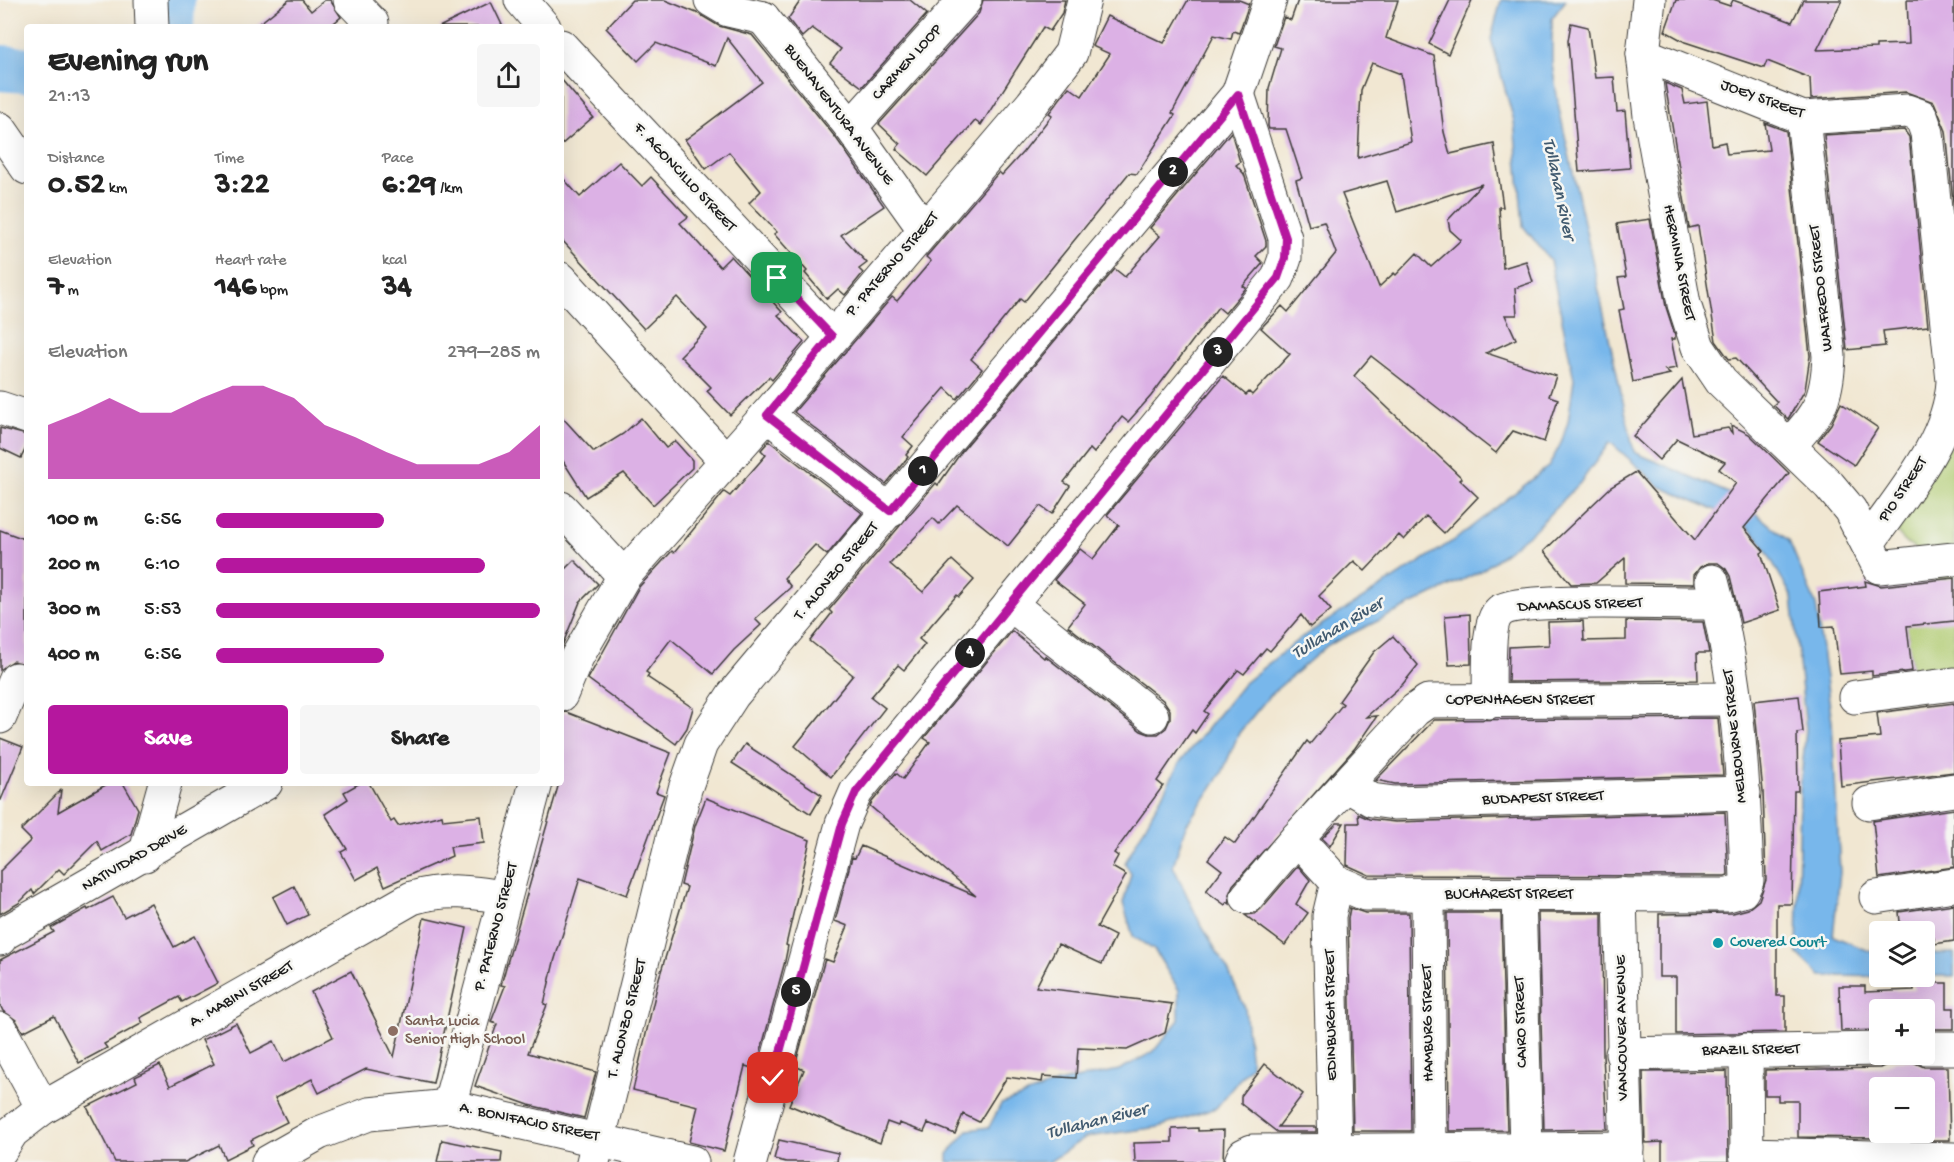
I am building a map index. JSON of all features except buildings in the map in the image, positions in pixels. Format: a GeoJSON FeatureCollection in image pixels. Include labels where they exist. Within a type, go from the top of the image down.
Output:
{"type":"FeatureCollection","features":[{"type":"Feature","properties":{"kind":"street"},"geometry":{"type":"LineString","coordinates":[[151,0],[152,24]]}},
{"type":"Feature","properties":{"kind":"street"},"geometry":{"type":"LineString","coordinates":[[350,0],[373,17]]}},
{"type":"Feature","properties":{"kind":"street"},"geometry":{"type":"LineString","coordinates":[[521,0],[541,24]]}},
{"type":"Feature","properties":{"kind":"street"},"geometry":{"type":"LineString","coordinates":[[711,0],[728,10],[767,9]]}},
{"type":"Feature","properties":{"kind":"street","name":"CARMEN LOOP"},"geometry":{"type":"LineString","coordinates":[[851,127],[965,0]]}},
{"type":"Feature","properties":{"kind":"street","name":"P. PATERNO STREET"},"geometry":{"type":"LineString","coordinates":[[564,687],[576,657],[624,576],[767,415],[1032,104],[1071,53],[1084,0]]}},
{"type":"Feature","properties":{"kind":"street","name":"T. ALONZO STREET"},"geometry":{"type":"LineString","coordinates":[[596,1150],[685,789],[701,744],[733,694],[890,511],[1238,94],[1270,0]]}},
{"type":"Feature","properties":{"kind":"street","name":"HERMINIA STREET"},"geometry":{"type":"LineString","coordinates":[[1649,0],[1643,54],[1650,116],[1684,304],[1698,347],[1721,381],[1789,446],[1850,510],[1873,555]]}},
{"type":"Feature","properties":{"kind":"street","name":"BUENAVENTURA AVENUE"},"geometry":{"type":"LineString","coordinates":[[767,9],[924,229]]}},
{"type":"Feature","properties":{"kind":"street","name":"F. AGONCILLO STREET"},"geometry":{"type":"LineString","coordinates":[[564,49],[832,336]]}},
{"type":"Feature","properties":{"kind":"street","name":"JOEY STREET"},"geometry":{"type":"LineString","coordinates":[[1643,54],[1803,118],[1907,111],[1921,116]]}},
{"type":"Feature","properties":{"kind":"street"},"geometry":{"type":"LineString","coordinates":[[750,1162],[842,824],[856,792],[1278,278],[1285,258],[1286,238],[1238,94]]}},
{"type":"Feature","properties":{"kind":"street","name":"PIO STREET"},"geometry":{"type":"LineString","coordinates":[[1873,555],[1936,442],[1952,402],[1953,381],[1930,157],[1927,133],[1921,116]]}},
{"type":"Feature","properties":{"kind":"street","name":"WALFREDO STREET"},"geometry":{"type":"LineString","coordinates":[[1789,446],[1813,420],[1823,403],[1828,382],[1829,356],[1803,118]]}},
{"type":"Feature","properties":{"kind":"street"},"geometry":{"type":"LineString","coordinates":[[0,129],[24,164]]}},
{"type":"Feature","properties":{"kind":"street"},"geometry":{"type":"LineString","coordinates":[[564,282],[726,461]]}},
{"type":"Feature","properties":{"kind":"street"},"geometry":{"type":"LineString","coordinates":[[767,415],[890,511]]}},
{"type":"Feature","properties":{"kind":"street"},"geometry":{"type":"LineString","coordinates":[[564,511],[624,576]]}},
{"type":"Feature","properties":{"kind":"street"},"geometry":{"type":"LineString","coordinates":[[1873,555],[1954,559]]}},
{"type":"Feature","properties":{"kind":"street","name":"MELBOURNE STREET"},"geometry":{"type":"LineString","coordinates":[[1716,592],[1734,699],[1744,793],[1747,881],[1742,891]]}},
{"type":"Feature","properties":{"kind":"street","name":"DAMASCUS STREET"},"geometry":{"type":"LineString","coordinates":[[1489,702],[1492,622],[1500,611],[1517,605],[1716,592]]}},
{"type":"Feature","properties":{"kind":"street"},"geometry":{"type":"LineString","coordinates":[[1010,604],[1152,716]]}},
{"type":"Feature","properties":{"kind":"street"},"geometry":{"type":"LineString","coordinates":[[0,717],[16,679]]}},
{"type":"Feature","properties":{"kind":"street"},"geometry":{"type":"LineString","coordinates":[[1855,697],[1954,684]]}},
{"type":"Feature","properties":{"kind":"street","name":"COPENHAGEN STREET"},"geometry":{"type":"LineString","coordinates":[[1247,897],[1297,838],[1415,710],[1428,701],[1734,699]]}},
{"type":"Feature","properties":{"kind":"street","name":"BUDAPEST STREET"},"geometry":{"type":"LineString","coordinates":[[1346,785],[1372,800],[1394,803],[1744,793]]}},
{"type":"Feature","properties":{"kind":"street"},"geometry":{"type":"LineString","coordinates":[[145,855],[164,786]]}},
{"type":"Feature","properties":{"kind":"street","name":"NATIVIDAD DRIVE"},"geometry":{"type":"LineString","coordinates":[[1,935],[145,855],[261,786]]}},
{"type":"Feature","properties":{"kind":"street","name":"P. PATERNO STREET"},"geometry":{"type":"LineString","coordinates":[[449,1106],[535,786]]}},
{"type":"Feature","properties":{"kind":"street"},"geometry":{"type":"LineString","coordinates":[[1869,803],[1954,790]]}},
{"type":"Feature","properties":{"kind":"street","name":"BUCHAREST STREET"},"geometry":{"type":"LineString","coordinates":[[1297,838],[1337,882],[1365,894],[1428,896],[1728,895],[1742,891]]}},
{"type":"Feature","properties":{"kind":"street","name":"EDINBURGH STREET"},"geometry":{"type":"LineString","coordinates":[[1335,1150],[1329,916],[1337,882]]}},
{"type":"Feature","properties":{"kind":"street"},"geometry":{"type":"LineString","coordinates":[[1876,897],[1954,885]]}},
{"type":"Feature","properties":{"kind":"street","name":"A. MABINI STREET"},"geometry":{"type":"LineString","coordinates":[[0,1151],[12,1132],[43,1108],[412,898],[435,891],[459,890],[505,897]]}},
{"type":"Feature","properties":{"kind":"street","name":"VANCOUVER AVENUE"},"geometry":{"type":"LineString","coordinates":[[1620,894],[1622,1054],[1627,1155]]}},
{"type":"Feature","properties":{"kind":"street","name":"CAIRO STREET"},"geometry":{"type":"LineString","coordinates":[[1519,895],[1526,1149]]}},
{"type":"Feature","properties":{"kind":"street","name":"HAMBURG STREET"},"geometry":{"type":"LineString","coordinates":[[1428,896],[1430,1149]]}},
{"type":"Feature","properties":{"kind":"street"},"geometry":{"type":"LineString","coordinates":[[0,1029],[43,1108]]}},
{"type":"Feature","properties":{"kind":"street","name":"BRAZIL STREET"},"geometry":{"type":"LineString","coordinates":[[1622,1054],[1869,1048]]}},
{"type":"Feature","properties":{"kind":"street"},"geometry":{"type":"LineString","coordinates":[[1935,1048],[1954,1048]]}},
{"type":"Feature","properties":{"kind":"street"},"geometry":{"type":"LineString","coordinates":[[1746,1050],[1747,1158],[1954,1159]]}},
{"type":"Feature","properties":{"kind":"street","name":"A. BONIFACIO STREET"},"geometry":{"type":"LineString","coordinates":[[268,1162],[319,1133],[369,1114],[449,1106],[596,1150],[692,1162]]}},
{"type":"Feature","properties":{"kind":"street"},"geometry":{"type":"LineString","coordinates":[[1242,1158],[1252,1151],[1430,1149],[1526,1149],[1627,1155]]}},
{"type":"Feature","properties":{"kind":"green space"},"geometry":{"type":"Polygon","coordinates":[[[1954,438],[1954,549],[1922,551],[1910,546],[1897,533],[1954,438]]]}},
{"type":"Feature","properties":{"kind":"green space"},"geometry":{"type":"Polygon","coordinates":[[[1954,570],[1954,678],[1914,684],[1900,576],[1954,570]]]}},
{"type":"Feature","properties":{"kind":"water","name":"Tullahan River"},"geometry":{"type":"Polygon","coordinates":[[[1501,0],[1566,0],[1552,18],[1552,64],[1559,108],[1634,452],[1735,496],[1789,541],[1816,605],[1832,722],[1840,872],[1833,936],[1869,951],[1869,976],[1821,976],[1797,953],[1800,790],[1806,729],[1792,597],[1759,538],[1739,520],[1661,487],[1610,442],[1580,483],[1532,532],[1481,571],[1328,645],[1270,695],[1239,733],[1222,773],[1186,825],[1173,866],[1200,923],[1228,970],[1245,1008],[1251,1065],[1216,1108],[1159,1127],[1086,1137],[1049,1162],[948,1162],[948,1154],[968,1130],[989,1127],[1001,1104],[1057,1083],[1119,1070],[1153,1052],[1179,1020],[1179,990],[1155,951],[1133,936],[1123,903],[1131,874],[1125,863],[1180,762],[1243,684],[1299,639],[1456,539],[1549,466],[1561,443],[1568,422],[1574,379],[1550,260],[1523,226],[1514,121],[1491,39],[1501,0]]]}},
{"type":"Feature","properties":{"kind":"water"},"geometry":{"type":"Polygon","coordinates":[[[1954,953],[1954,976],[1935,976],[1935,954],[1954,953]]]}},
{"type":"Feature","properties":{"kind":"waterway"},"geometry":{"type":"LineString","coordinates":[[171,24],[172,0]]}},
{"type":"Feature","properties":{"kind":"waterway"},"geometry":{"type":"LineString","coordinates":[[0,68],[24,70]]}},
{"type":"Feature","properties":{"kind":"place","name":"Covered Court"},"geometry":{"type":"Point","coordinates":[1718,943]}},
{"type":"Feature","properties":{"kind":"place","name":"Santa Lucia Senior High School"},"geometry":{"type":"Point","coordinates":[393,1031]}},
{"type":"Feature","properties":{"kind":"route"},"geometry":{"type":"LineString","coordinates":[[773,1078],[842,824],[856,792],[1278,278],[1285,258],[1286,238],[1238,94],[890,511],[767,415],[832,336],[777,278]]}}]}
